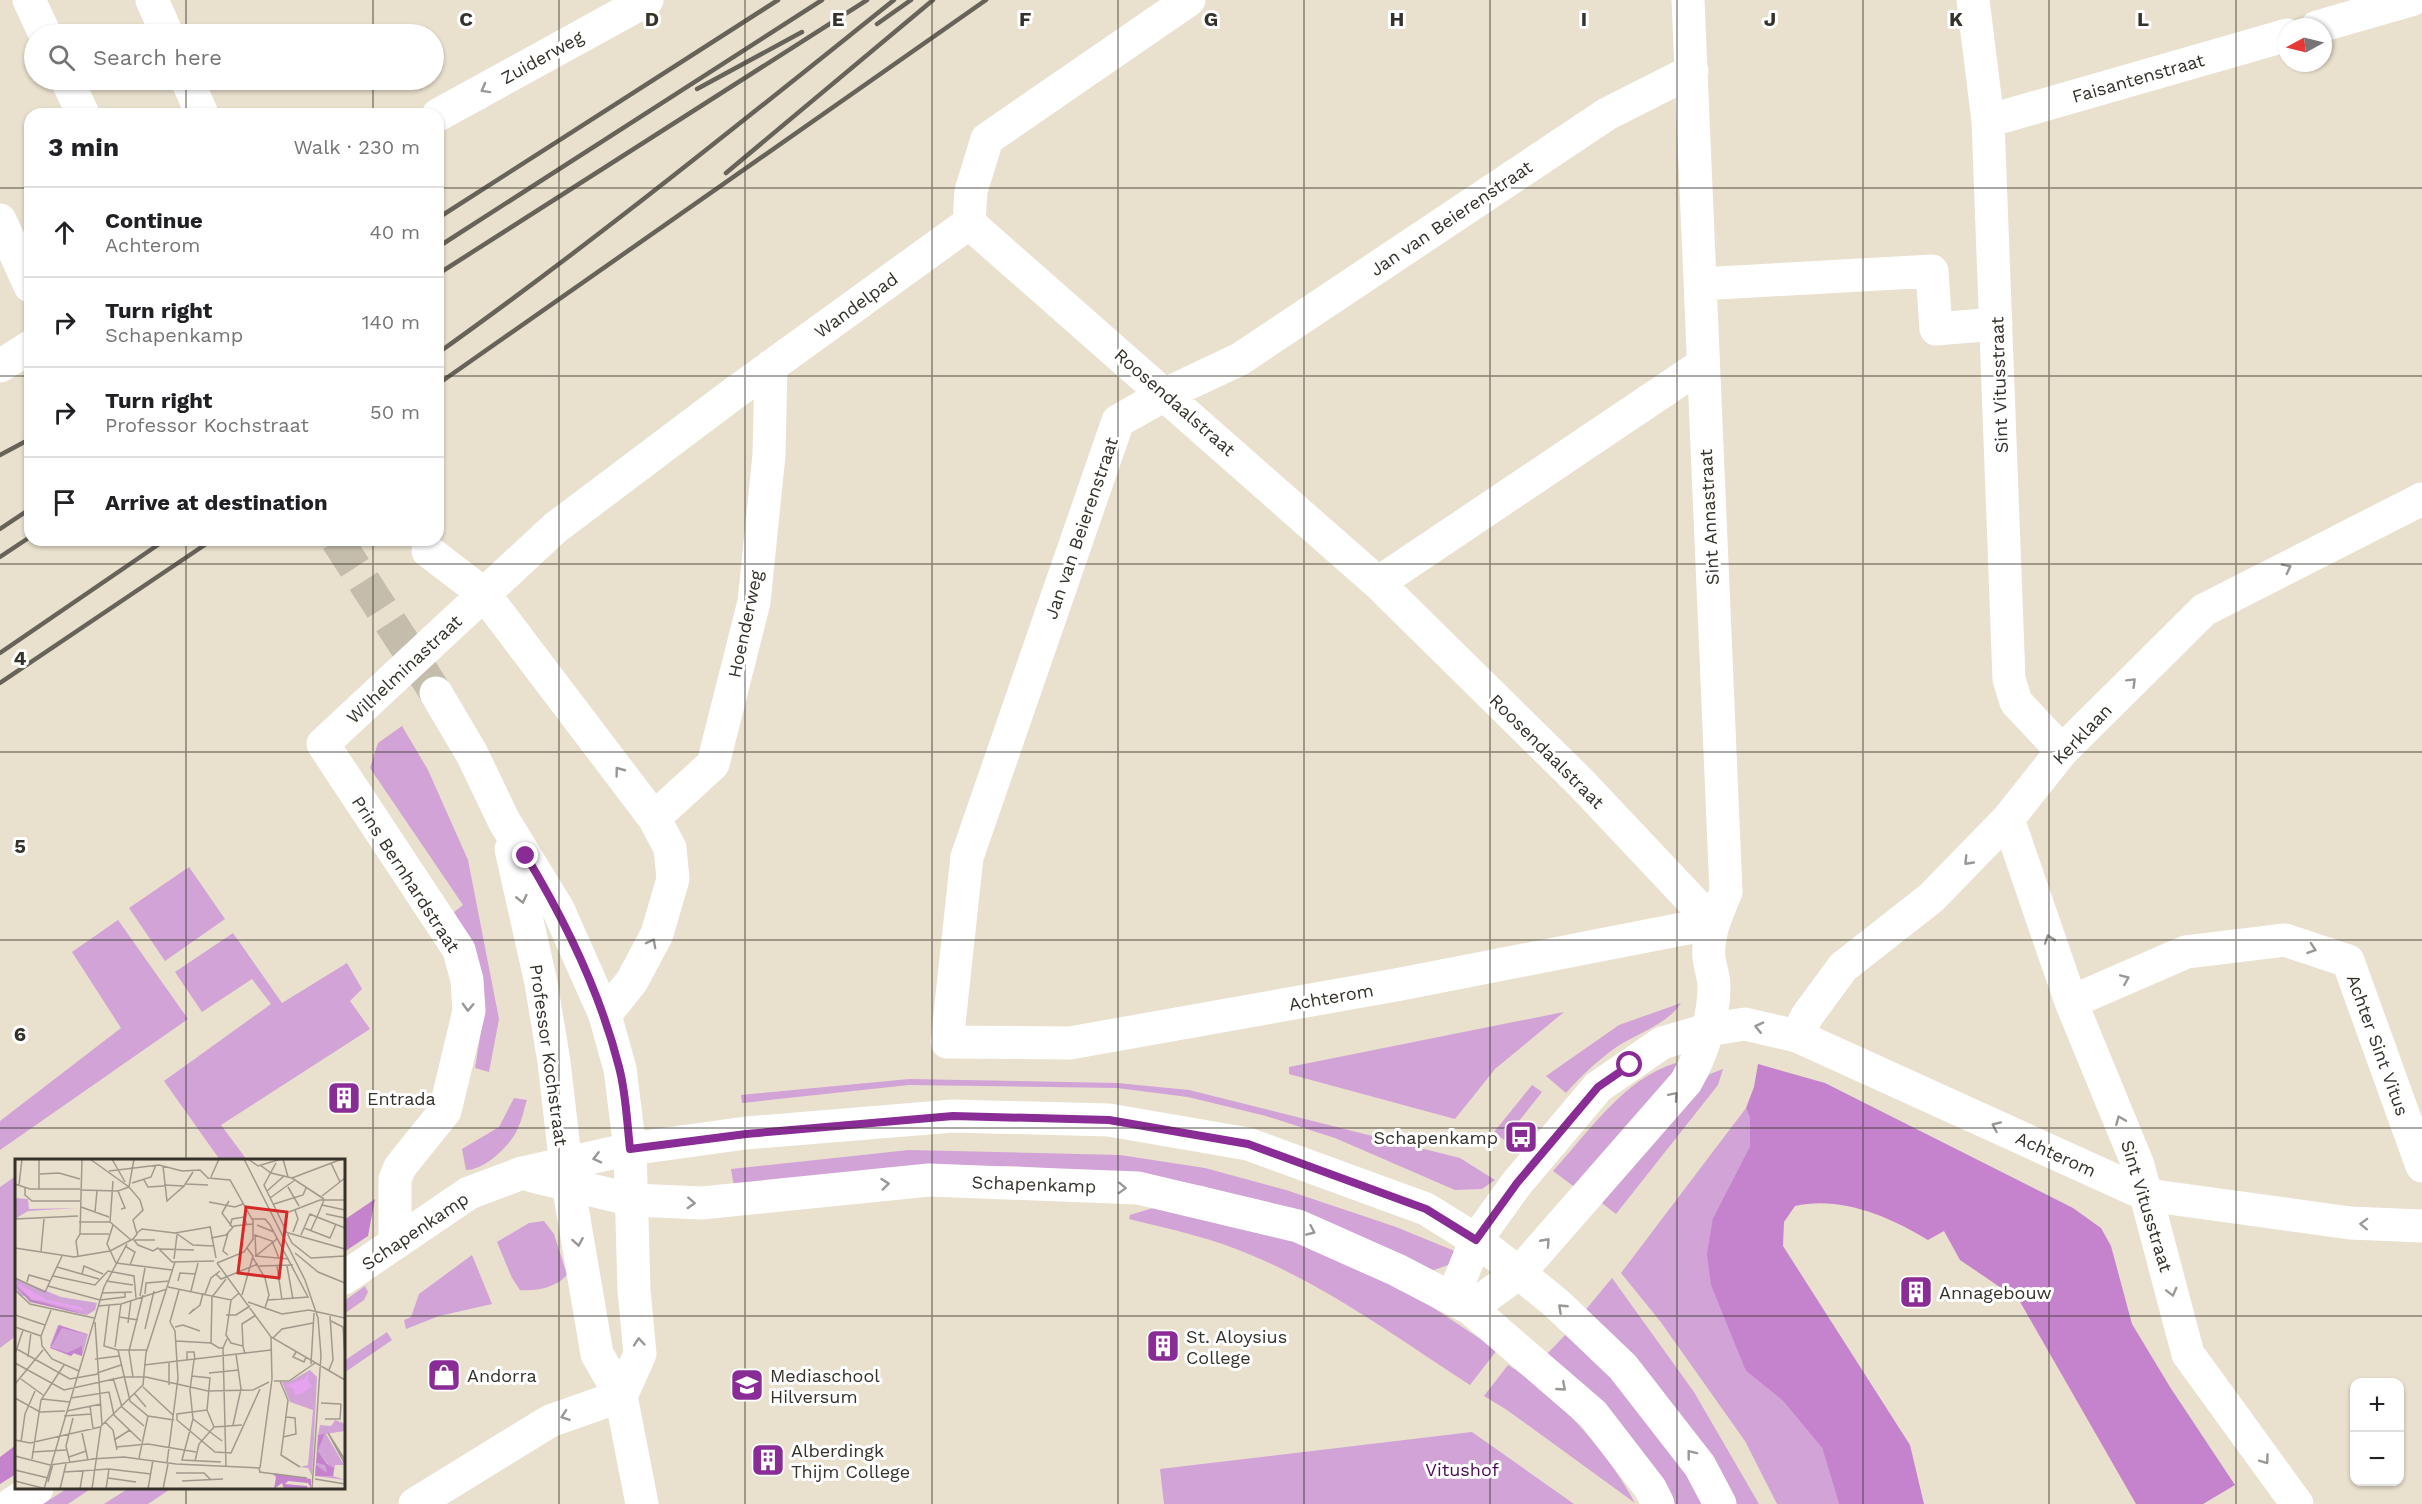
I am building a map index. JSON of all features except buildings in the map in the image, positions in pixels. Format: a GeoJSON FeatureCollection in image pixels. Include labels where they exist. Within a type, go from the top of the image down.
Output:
{"type":"FeatureCollection","features":[{"type":"Feature","properties":{"kind":"street"},"geometry":{"type":"LineString","coordinates":[[29,0],[40,24]]}},
{"type":"Feature","properties":{"kind":"street"},"geometry":{"type":"LineString","coordinates":[[152,0],[163,24]]}},
{"type":"Feature","properties":{"kind":"street","name":"Zuiderweg"},"geometry":{"type":"LineString","coordinates":[[444,112],[647,0]]}},
{"type":"Feature","properties":{"kind":"street"},"geometry":{"type":"LineString","coordinates":[[969,223],[971,191],[987,139],[1189,0]]}},
{"type":"Feature","properties":{"kind":"street","name":"Sint Annastraat"},"geometry":{"type":"LineString","coordinates":[[1688,0],[1726,892],[1713,923],[1709,956],[1714,986],[1707,1030]]}},
{"type":"Feature","properties":{"kind":"street","name":"Sint Vitusstraat"},"geometry":{"type":"LineString","coordinates":[[1973,0],[1988,121],[2009,680],[2016,702],[2062,751]]}},
{"type":"Feature","properties":{"kind":"street"},"geometry":{"type":"LineString","coordinates":[[2332,23],[2411,0]]}},
{"type":"Feature","properties":{"kind":"street","name":"Faisantenstraat"},"geometry":{"type":"LineString","coordinates":[[1988,121],[2278,38]]}},
{"type":"Feature","properties":{"kind":"street","name":"Jan van Beierenstraat"},"geometry":{"type":"LineString","coordinates":[[946,1042],[967,858],[1118,421],[1166,394],[1240,359],[1607,114],[1692,71]]}},
{"type":"Feature","properties":{"kind":"street"},"geometry":{"type":"LineString","coordinates":[[71,90],[80,108]]}},
{"type":"Feature","properties":{"kind":"street"},"geometry":{"type":"LineString","coordinates":[[191,90],[199,108]]}},
{"type":"Feature","properties":{"kind":"street"},"geometry":{"type":"LineString","coordinates":[[0,220],[24,273]]}},
{"type":"Feature","properties":{"kind":"street","name":"Wandelpad"},"geometry":{"type":"LineString","coordinates":[[484,594],[555,528],[771,366],[969,223]]}},
{"type":"Feature","properties":{"kind":"street","name":"Roosendaalstraat"},"geometry":{"type":"LineString","coordinates":[[969,223],[1166,394],[1378,583],[1581,783],[1713,923]]}},
{"type":"Feature","properties":{"kind":"street"},"geometry":{"type":"LineString","coordinates":[[1700,284],[1932,271],[1936,329],[1996,324]]}},
{"type":"Feature","properties":{"kind":"street"},"geometry":{"type":"LineString","coordinates":[[0,366],[24,351]]}},
{"type":"Feature","properties":{"kind":"street"},"geometry":{"type":"LineString","coordinates":[[1378,583],[1702,365]]}},
{"type":"Feature","properties":{"kind":"street","name":"Hoenderweg"},"geometry":{"type":"LineString","coordinates":[[654,818],[713,765],[754,602],[769,455],[771,366]]}},
{"type":"Feature","properties":{"kind":"street","name":"Kerklaan"},"geometry":{"type":"LineString","coordinates":[[1797,1036],[1807,1016],[1844,967],[1932,898],[2008,819],[2062,751],[2204,610],[2422,500]]}},
{"type":"Feature","properties":{"kind":"street"},"geometry":{"type":"LineString","coordinates":[[428,550],[484,594],[654,818],[670,848],[673,879],[657,934],[632,981],[605,1016]]}},
{"type":"Feature","properties":{"kind":"street","name":"Wilhelminastraat"},"geometry":{"type":"LineString","coordinates":[[323,744],[484,594]]}},
{"type":"Feature","properties":{"kind":"street","name":"Professor Kochstraat"},"geometry":{"type":"LineString","coordinates":[[436,693],[472,754],[504,821],[558,909],[605,1016],[620,1069],[630,1149],[633,1200]]}},
{"type":"Feature","properties":{"kind":"street","name":"Prins Bernhardstraat"},"geometry":{"type":"LineString","coordinates":[[323,744],[459,950],[467,980],[469,1011],[445,1111],[400,1167],[395,1179],[395,1243]]}},
{"type":"Feature","properties":{"kind":"street","name":"Sint Vitusstraat"},"geometry":{"type":"LineString","coordinates":[[2008,819],[2071,1002],[2138,1165],[2188,1354],[2297,1504]]}},
{"type":"Feature","properties":{"kind":"street","name":"Professor Kochstraat"},"geometry":{"type":"LineString","coordinates":[[504,821],[542,983],[554,1062],[566,1175]]}},
{"type":"Feature","properties":{"kind":"street","name":"Achterom"},"geometry":{"type":"LineString","coordinates":[[946,1042],[1070,1043],[1401,984],[1713,923]]}},
{"type":"Feature","properties":{"kind":"street","name":"Achter Sint Vitus"},"geometry":{"type":"LineString","coordinates":[[2071,1002],[2186,952],[2285,940],[2348,961],[2422,1166]]}},
{"type":"Feature","properties":{"kind":"street","name":"Achterom"},"geometry":{"type":"LineString","coordinates":[[1461,1302],[1476,1240],[1517,1183],[1598,1087],[1662,1042],[1707,1030],[1745,1024],[1797,1036],[2147,1195],[2350,1223],[2422,1226]]}},
{"type":"Feature","properties":{"kind":"street"},"geometry":{"type":"LineString","coordinates":[[1461,1302],[1519,1273],[1686,1082],[1700,1057],[1707,1030]]}},
{"type":"Feature","properties":{"kind":"street","name":"Schapenkamp"},"geometry":{"type":"LineString","coordinates":[[566,1175],[630,1149],[746,1134],[953,1116],[1109,1120],[1248,1144],[1426,1209],[1476,1240],[1556,1303],[1623,1367],[1700,1466],[1720,1504]]}},
{"type":"Feature","properties":{"kind":"street","name":"Schapenkamp"},"geometry":{"type":"LineString","coordinates":[[345,1277],[469,1193],[522,1173],[566,1175],[633,1200],[702,1203],[929,1180],[1138,1188],[1298,1226],[1461,1302],[1593,1414],[1650,1488],[1658,1504]]}},
{"type":"Feature","properties":{"kind":"street"},"geometry":{"type":"LineString","coordinates":[[566,1175],[597,1354],[621,1396],[642,1504]]}},
{"type":"Feature","properties":{"kind":"street"},"geometry":{"type":"LineString","coordinates":[[415,1504],[550,1421],[621,1396],[640,1354],[634,1281],[633,1200]]}},
{"type":"Feature","properties":{"kind":"street"},"geometry":{"type":"LineString","coordinates":[[12,1504],[35,1489]]}},
{"type":"Feature","properties":{"kind":"green space"},"geometry":{"type":"Polygon","coordinates":[[[402,726],[428,770],[468,860],[499,1019],[489,1072],[475,1068],[482,1025],[472,947],[454,912],[463,905],[370,768],[378,743],[402,726]]]}},
{"type":"Feature","properties":{"kind":"green space"},"geometry":{"type":"Polygon","coordinates":[[[189,867],[225,919],[165,961],[129,908],[189,867]]]}},
{"type":"Feature","properties":{"kind":"green space"},"geometry":{"type":"Polygon","coordinates":[[[118,920],[188,1019],[0,1150],[0,1121],[121,1028],[72,952],[118,920]]]}},
{"type":"Feature","properties":{"kind":"green space"},"geometry":{"type":"Polygon","coordinates":[[[233,933],[282,1003],[347,963],[362,989],[350,1001],[370,1029],[221,1125],[246,1159],[219,1159],[164,1081],[271,1004],[252,979],[202,1012],[175,972],[233,933]]]}},
{"type":"Feature","properties":{"kind":"green space"},"geometry":{"type":"Polygon","coordinates":[[[1681,1003],[1660,1023],[1608,1053],[1566,1093],[1546,1076],[1619,1025],[1681,1003]]]}},
{"type":"Feature","properties":{"kind":"green space"},"geometry":{"type":"Polygon","coordinates":[[[1564,1012],[1495,1069],[1455,1119],[1289,1074],[1289,1067],[1564,1012]]]}},
{"type":"Feature","properties":{"kind":"green space"},"geometry":{"type":"Polygon","coordinates":[[[1676,1063],[1682,1070],[1576,1188],[1553,1171],[1623,1094],[1657,1070],[1676,1063]]]}},
{"type":"Feature","properties":{"kind":"green space"},"geometry":{"type":"Polygon","coordinates":[[[1723,1069],[1718,1085],[1616,1214],[1598,1200],[1710,1074],[1723,1069]]]}},
{"type":"Feature","properties":{"kind":"green space"},"geometry":{"type":"Polygon","coordinates":[[[909,1079],[1117,1083],[1189,1090],[1460,1158],[1495,1180],[1482,1189],[1455,1190],[1335,1138],[1266,1116],[1188,1097],[1117,1088],[909,1085],[742,1103],[741,1095],[909,1079]]]}},
{"type":"Feature","properties":{"kind":"green space"},"geometry":{"type":"Polygon","coordinates":[[[1532,1085],[1542,1092],[1504,1140],[1494,1132],[1532,1085]]]}},
{"type":"Feature","properties":{"kind":"green space"},"geometry":{"type":"Polygon","coordinates":[[[514,1098],[527,1100],[515,1135],[489,1161],[466,1170],[462,1149],[499,1127],[514,1098]]]}},
{"type":"Feature","properties":{"kind":"green space"},"geometry":{"type":"Polygon","coordinates":[[[1746,1108],[1750,1118],[1750,1146],[1713,1218],[1746,1371],[1783,1401],[1822,1448],[1839,1504],[1777,1504],[1745,1441],[1660,1321],[1621,1273],[1746,1108]]]}},
{"type":"Feature","properties":{"kind":"green space"},"geometry":{"type":"Polygon","coordinates":[[[909,1150],[1120,1155],[1205,1168],[1286,1190],[1396,1227],[1457,1252],[1451,1264],[1434,1270],[1417,1269],[1281,1208],[1203,1186],[1120,1173],[1012,1166],[921,1167],[734,1187],[731,1169],[909,1150]]]}},
{"type":"Feature","properties":{"kind":"green space"},"geometry":{"type":"Polygon","coordinates":[[[15,1177],[15,1337],[0,1348],[0,1187],[15,1177]]]}},
{"type":"Feature","properties":{"kind":"green space"},"geometry":{"type":"Polygon","coordinates":[[[1169,1203],[1271,1228],[1402,1287],[1497,1350],[1470,1385],[1364,1315],[1280,1268],[1191,1234],[1129,1219],[1130,1215],[1169,1203]]]}},
{"type":"Feature","properties":{"kind":"green space"},"geometry":{"type":"Polygon","coordinates":[[[544,1221],[554,1234],[567,1275],[557,1283],[545,1288],[520,1290],[512,1278],[497,1242],[529,1223],[544,1221]]]}},
{"type":"Feature","properties":{"kind":"green space"},"geometry":{"type":"Polygon","coordinates":[[[472,1255],[492,1304],[439,1316],[406,1329],[404,1320],[411,1317],[419,1294],[472,1255]]]}},
{"type":"Feature","properties":{"kind":"green space"},"geometry":{"type":"Polygon","coordinates":[[[1612,1278],[1694,1392],[1759,1504],[1733,1504],[1583,1313],[1612,1278]]]}},
{"type":"Feature","properties":{"kind":"green space"},"geometry":{"type":"Polygon","coordinates":[[[365,1286],[368,1292],[364,1300],[345,1313],[345,1300],[365,1286]]]}},
{"type":"Feature","properties":{"kind":"green space"},"geometry":{"type":"Polygon","coordinates":[[[1570,1330],[1639,1403],[1707,1504],[1673,1504],[1545,1356],[1570,1330]]]}},
{"type":"Feature","properties":{"kind":"green space"},"geometry":{"type":"Polygon","coordinates":[[[387,1332],[392,1340],[345,1372],[345,1360],[387,1332]]]}},
{"type":"Feature","properties":{"kind":"green space"},"geometry":{"type":"Polygon","coordinates":[[[1508,1365],[1545,1392],[1580,1426],[1624,1483],[1635,1503],[1507,1410],[1484,1396],[1508,1365]]]}},
{"type":"Feature","properties":{"kind":"green space","name":"Vitushof"},"geometry":{"type":"Polygon","coordinates":[[[1472,1432],[1574,1504],[1164,1504],[1160,1469],[1472,1432]]]}},
{"type":"Feature","properties":{"kind":"green space"},"geometry":{"type":"Polygon","coordinates":[[[66,1489],[90,1489],[68,1504],[43,1504],[66,1489]]]}},
{"type":"Feature","properties":{"kind":"green space"},"geometry":{"type":"Polygon","coordinates":[[[127,1489],[170,1489],[148,1504],[104,1504],[127,1489]]]}},
{"type":"Feature","properties":{"kind":"shaded area"},"geometry":{"type":"Polygon","coordinates":[[[1758,1064],[1825,1083],[2073,1208],[2101,1228],[2111,1246],[2132,1324],[2170,1387],[2235,1485],[2203,1504],[2136,1504],[2019,1300],[1960,1260],[1944,1231],[1928,1240],[1897,1223],[1864,1210],[1830,1204],[1795,1206],[1784,1222],[1783,1246],[1910,1445],[1924,1504],[1839,1504],[1822,1448],[1783,1401],[1746,1371],[1711,1285],[1707,1254],[1713,1218],[1750,1146],[1750,1118],[1746,1108],[1754,1087],[1758,1064]]]}},
{"type":"Feature","properties":{"kind":"shaded area"},"geometry":{"type":"Polygon","coordinates":[[[375,1199],[368,1236],[345,1251],[345,1219],[375,1199]]]}},
{"type":"Feature","properties":{"kind":"shaded area"},"geometry":{"type":"Polygon","coordinates":[[[15,1446],[15,1475],[0,1484],[0,1457],[15,1446]]]}},
{"type":"Feature","properties":{"kind":"tunnel"},"geometry":{"type":"LineString","coordinates":[[341,546],[436,693]]}},
{"type":"Feature","properties":{"kind":"railway"},"geometry":{"type":"LineString","coordinates":[[444,214],[778,0]]}},
{"type":"Feature","properties":{"kind":"railway"},"geometry":{"type":"LineString","coordinates":[[444,243],[822,0]]}},
{"type":"Feature","properties":{"kind":"railway"},"geometry":{"type":"LineString","coordinates":[[444,270],[867,0]]}},
{"type":"Feature","properties":{"kind":"railway"},"geometry":{"type":"LineString","coordinates":[[444,349],[612,224],[894,0]]}},
{"type":"Feature","properties":{"kind":"railway"},"geometry":{"type":"LineString","coordinates":[[877,24],[911,0]]}},
{"type":"Feature","properties":{"kind":"railway"},"geometry":{"type":"LineString","coordinates":[[726,173],[933,0]]}},
{"type":"Feature","properties":{"kind":"railway"},"geometry":{"type":"LineString","coordinates":[[444,380],[986,0]]}},
{"type":"Feature","properties":{"kind":"railway"},"geometry":{"type":"LineString","coordinates":[[697,89],[802,32]]}},
{"type":"Feature","properties":{"kind":"railway"},"geometry":{"type":"LineString","coordinates":[[0,455],[24,442]]}},
{"type":"Feature","properties":{"kind":"railway"},"geometry":{"type":"LineString","coordinates":[[0,529],[24,513]]}},
{"type":"Feature","properties":{"kind":"railway"},"geometry":{"type":"LineString","coordinates":[[0,557],[24,541]]}},
{"type":"Feature","properties":{"kind":"railway"},"geometry":{"type":"LineString","coordinates":[[0,653],[156,546]]}},
{"type":"Feature","properties":{"kind":"railway"},"geometry":{"type":"LineString","coordinates":[[0,683],[203,546]]}},
{"type":"Feature","properties":{"kind":"place","name":"Entrada"},"geometry":{"type":"Point","coordinates":[344,1098]}},
{"type":"Feature","properties":{"kind":"place","name":"Schapenkamp"},"geometry":{"type":"Point","coordinates":[1521,1137]}},
{"type":"Feature","properties":{"kind":"place","name":"Annagebouw"},"geometry":{"type":"Point","coordinates":[1916,1292]}},
{"type":"Feature","properties":{"kind":"place","name":"St. Aloysius College"},"geometry":{"type":"Point","coordinates":[1163,1346]}},
{"type":"Feature","properties":{"kind":"place","name":"Andorra"},"geometry":{"type":"Point","coordinates":[444,1375]}},
{"type":"Feature","properties":{"kind":"place","name":"Mediaschool Hilversum"},"geometry":{"type":"Point","coordinates":[747,1385]}},
{"type":"Feature","properties":{"kind":"place","name":"Alberdingk Thijm College"},"geometry":{"type":"Point","coordinates":[768,1460]}},
{"type":"Feature","properties":{"kind":"route"},"geometry":{"type":"LineString","coordinates":[[526,856],[558,909],[605,1016],[620,1069],[630,1149],[746,1134],[953,1116],[1109,1120],[1248,1144],[1426,1209],[1476,1240],[1517,1183],[1567,1122],[1598,1087],[1630,1065]]}}]}
